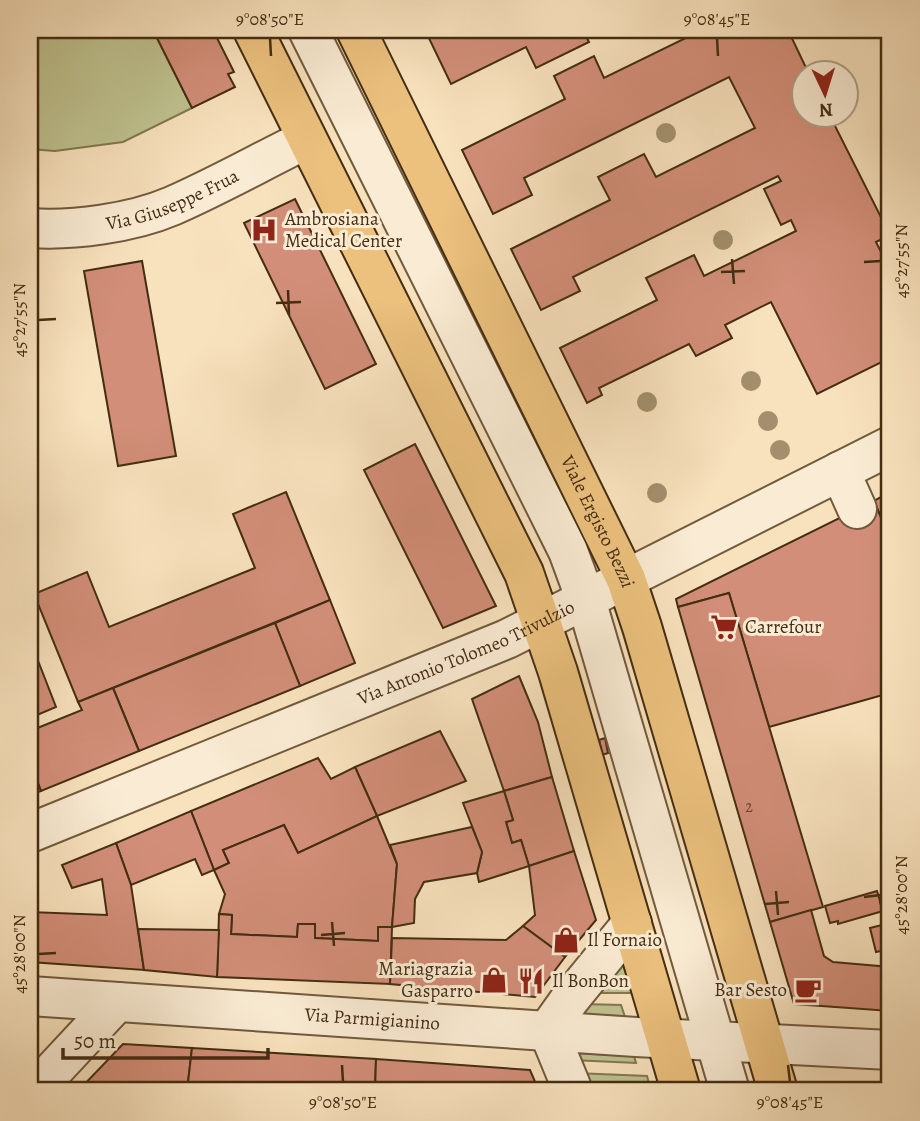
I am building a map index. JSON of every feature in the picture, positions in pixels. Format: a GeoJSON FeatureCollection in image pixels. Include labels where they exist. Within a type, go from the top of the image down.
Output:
{"type":"FeatureCollection","features":[{"type":"Feature","properties":{"kind":"main road"},"geometry":{"type":"LineString","coordinates":[[253,30],[524,573],[541,621],[681,1091]]}},
{"type":"Feature","properties":{"kind":"main road","name":"Viale Ergisto Bezzi"},"geometry":{"type":"LineString","coordinates":[[356,30],[626,579],[778,1091]]}},
{"type":"Feature","properties":{"kind":"street","name":"Viale Ergisto Bezzi"},"geometry":{"type":"LineString","coordinates":[[308,30],[564,544],[586,600],[730,1091]]}},
{"type":"Feature","properties":{"kind":"street","name":"Via Giuseppe Frua"},"geometry":{"type":"LineString","coordinates":[[30,228],[47,229],[101,223],[170,207],[307,139]]}},
{"type":"Feature","properties":{"kind":"street","name":"Via Antonio Tolomeo Trivulzio"},"geometry":{"type":"LineString","coordinates":[[30,833],[507,639],[890,446]]}},
{"type":"Feature","properties":{"kind":"street"},"geometry":{"type":"LineString","coordinates":[[840,471],[857,509]]}},
{"type":"Feature","properties":{"kind":"street"},"geometry":{"type":"LineString","coordinates":[[572,1091],[548,1030],[632,923]]}},
{"type":"Feature","properties":{"kind":"street","name":"Via Parmigianino"},"geometry":{"type":"LineString","coordinates":[[30,996],[890,1050]]}},
{"type":"Feature","properties":{"kind":"street"},"geometry":{"type":"LineString","coordinates":[[34,1091],[117,1002]]}},
{"type":"Feature","properties":{"kind":"green space"},"geometry":{"type":"Polygon","coordinates":[[[30,30],[153,30],[192,108],[123,142],[55,151],[30,149],[30,30]]]}},
{"type":"Feature","properties":{"kind":"green space"},"geometry":{"type":"Polygon","coordinates":[[[625,963],[636,993],[593,993],[625,963]]]}},
{"type":"Feature","properties":{"kind":"green space"},"geometry":{"type":"Polygon","coordinates":[[[582,1004],[621,1005],[625,1017],[573,1017],[582,1004]]]}},
{"type":"Feature","properties":{"kind":"green space"},"geometry":{"type":"Polygon","coordinates":[[[571,1053],[634,1056],[636,1063],[571,1060],[571,1053]]]}},
{"type":"Feature","properties":{"kind":"green space"},"geometry":{"type":"Polygon","coordinates":[[[575,1073],[647,1076],[651,1091],[580,1091],[575,1073]]]}},
{"type":"Feature","properties":{"kind":"building"},"geometry":{"type":"Polygon","coordinates":[[[153,30],[213,30],[234,72],[228,74],[235,87],[192,108],[153,30]]]}},
{"type":"Feature","properties":{"kind":"building"},"geometry":{"type":"Polygon","coordinates":[[[425,30],[583,30],[589,42],[536,68],[526,47],[451,84],[425,30]]]}},
{"type":"Feature","properties":{"kind":"building"},"geometry":{"type":"Polygon","coordinates":[[[702,30],[788,30],[802,60],[790,60],[790,130],[837,130],[890,235],[876,242],[882,254],[890,250],[890,358],[817,394],[771,302],[725,325],[732,338],[696,356],[689,344],[599,388],[602,395],[587,403],[560,348],[657,300],[646,278],[694,255],[704,276],[796,231],[791,220],[781,225],[764,189],[781,181],[778,176],[573,277],[580,291],[541,310],[511,249],[610,200],[598,177],[644,154],[656,177],[755,128],[729,77],[524,178],[532,195],[493,214],[462,150],[565,99],[554,76],[594,56],[604,78],[702,30]]]}},
{"type":"Feature","properties":{"kind":"building"},"geometry":{"type":"Polygon","coordinates":[[[295,199],[376,364],[325,389],[244,223],[295,199]]]}},
{"type":"Feature","properties":{"kind":"building"},"geometry":{"type":"Polygon","coordinates":[[[142,261],[176,456],[118,466],[84,271],[142,261]]]}},
{"type":"Feature","properties":{"kind":"building"},"geometry":{"type":"Polygon","coordinates":[[[415,444],[496,606],[443,628],[364,470],[415,444]]]}},
{"type":"Feature","properties":{"kind":"building"},"geometry":{"type":"Polygon","coordinates":[[[286,492],[330,600],[78,702],[34,594],[87,572],[109,627],[255,568],[233,514],[286,492]]]}},
{"type":"Feature","properties":{"kind":"building"},"geometry":{"type":"Polygon","coordinates":[[[890,492],[890,539],[874,501],[890,492]]]}},
{"type":"Feature","properties":{"kind":"building"},"geometry":{"type":"Polygon","coordinates":[[[874,501],[890,539],[890,693],[769,727],[729,593],[678,607],[676,599],[874,501]]]}},
{"type":"Feature","properties":{"kind":"building"},"geometry":{"type":"Polygon","coordinates":[[[729,593],[823,907],[770,922],[678,607],[729,593]]]}},
{"type":"Feature","properties":{"kind":"building"},"geometry":{"type":"Polygon","coordinates":[[[330,600],[355,663],[300,686],[275,623],[330,600]]]}},
{"type":"Feature","properties":{"kind":"building"},"geometry":{"type":"Polygon","coordinates":[[[275,623],[300,686],[139,751],[113,688],[275,623]]]}},
{"type":"Feature","properties":{"kind":"building"},"geometry":{"type":"Polygon","coordinates":[[[30,640],[56,707],[30,718],[30,640]]]}},
{"type":"Feature","properties":{"kind":"building"},"geometry":{"type":"Polygon","coordinates":[[[519,676],[538,722],[552,777],[504,791],[472,699],[519,676]]]}},
{"type":"Feature","properties":{"kind":"building"},"geometry":{"type":"Polygon","coordinates":[[[113,688],[139,751],[41,791],[30,763],[30,731],[82,710],[78,702],[113,688]]]}},
{"type":"Feature","properties":{"kind":"building"},"geometry":{"type":"Polygon","coordinates":[[[440,731],[466,781],[377,816],[355,767],[440,731]]]}},
{"type":"Feature","properties":{"kind":"building"},"geometry":{"type":"Polygon","coordinates":[[[605,738],[608,753],[602,755],[599,740],[605,738]]]}},
{"type":"Feature","properties":{"kind":"building"},"geometry":{"type":"Polygon","coordinates":[[[318,758],[331,779],[355,767],[377,816],[298,853],[284,825],[223,850],[229,863],[214,870],[191,811],[318,758]]]}},
{"type":"Feature","properties":{"kind":"building"},"geometry":{"type":"Polygon","coordinates":[[[30,763],[41,791],[30,795],[30,763]]]}},
{"type":"Feature","properties":{"kind":"building"},"geometry":{"type":"Polygon","coordinates":[[[552,777],[574,851],[529,866],[521,840],[512,843],[506,822],[513,820],[504,791],[552,777]]]}},
{"type":"Feature","properties":{"kind":"building"},"geometry":{"type":"Polygon","coordinates":[[[504,791],[513,820],[506,822],[512,843],[521,840],[529,866],[479,882],[477,873],[482,852],[463,803],[504,791]]]}},
{"type":"Feature","properties":{"kind":"building"},"geometry":{"type":"Polygon","coordinates":[[[191,811],[214,870],[202,875],[195,859],[131,885],[116,843],[191,811]]]}},
{"type":"Feature","properties":{"kind":"building"},"geometry":{"type":"Polygon","coordinates":[[[377,816],[397,864],[392,927],[378,927],[378,941],[315,938],[315,924],[298,924],[297,937],[231,934],[232,915],[219,914],[225,894],[214,870],[229,863],[223,850],[284,825],[298,853],[377,816]]]}},
{"type":"Feature","properties":{"kind":"building"},"geometry":{"type":"Polygon","coordinates":[[[472,827],[482,852],[477,873],[424,882],[415,899],[414,923],[392,927],[397,864],[390,845],[472,827]]]}},
{"type":"Feature","properties":{"kind":"building"},"geometry":{"type":"Polygon","coordinates":[[[116,843],[131,885],[144,970],[30,962],[30,912],[107,915],[102,879],[72,888],[62,865],[116,843]]]}},
{"type":"Feature","properties":{"kind":"building"},"geometry":{"type":"Polygon","coordinates":[[[574,851],[596,920],[565,957],[523,926],[535,915],[529,866],[574,851]]]}},
{"type":"Feature","properties":{"kind":"building"},"geometry":{"type":"Polygon","coordinates":[[[877,891],[883,911],[838,924],[838,921],[830,923],[825,906],[877,891]]]}},
{"type":"Feature","properties":{"kind":"building"},"geometry":{"type":"Polygon","coordinates":[[[890,899],[890,932],[888,933],[880,902],[890,899]]]}},
{"type":"Feature","properties":{"kind":"building"},"geometry":{"type":"Polygon","coordinates":[[[811,910],[824,956],[833,962],[890,967],[890,1011],[794,1004],[770,922],[811,910]]]}},
{"type":"Feature","properties":{"kind":"building"},"geometry":{"type":"Polygon","coordinates":[[[219,914],[232,915],[231,934],[297,937],[298,924],[315,924],[315,938],[378,941],[378,927],[392,927],[390,984],[217,977],[219,914]]]}},
{"type":"Feature","properties":{"kind":"building"},"geometry":{"type":"Polygon","coordinates":[[[886,924],[890,949],[876,952],[870,928],[886,924]]]}},
{"type":"Feature","properties":{"kind":"building"},"geometry":{"type":"Polygon","coordinates":[[[523,926],[565,957],[535,997],[390,984],[392,938],[506,940],[523,926]]]}},
{"type":"Feature","properties":{"kind":"building"},"geometry":{"type":"Polygon","coordinates":[[[138,929],[219,930],[217,977],[144,970],[138,929]]]}},
{"type":"Feature","properties":{"kind":"building"},"geometry":{"type":"Polygon","coordinates":[[[123,1044],[192,1048],[187,1091],[78,1091],[123,1044]]]}},
{"type":"Feature","properties":{"kind":"building"},"geometry":{"type":"Polygon","coordinates":[[[192,1048],[376,1059],[375,1091],[187,1091],[192,1048]]]}},
{"type":"Feature","properties":{"kind":"building"},"geometry":{"type":"Polygon","coordinates":[[[376,1059],[530,1070],[539,1091],[375,1091],[376,1059]]]}},
{"type":"Feature","properties":{"kind":"building"},"geometry":{"type":"Polygon","coordinates":[[[856,1086],[890,1088],[890,1091],[852,1091],[856,1086]]]}},
{"type":"Feature","properties":{"kind":"place","name":"Ambrosiana Medical Center"},"geometry":{"type":"Point","coordinates":[264,230]}},
{"type":"Feature","properties":{"kind":"place","name":"Carrefour"},"geometry":{"type":"Point","coordinates":[724,627]}},
{"type":"Feature","properties":{"kind":"place","name":"Il Fornaio"},"geometry":{"type":"Point","coordinates":[566,940]}},
{"type":"Feature","properties":{"kind":"place","name":"Mariagrazia Gasparro"},"geometry":{"type":"Point","coordinates":[494,980]}},
{"type":"Feature","properties":{"kind":"place","name":"Il BonBon"},"geometry":{"type":"Point","coordinates":[531,981]}},
{"type":"Feature","properties":{"kind":"place","name":"Bar Sesto"},"geometry":{"type":"Point","coordinates":[808,990]}}]}
